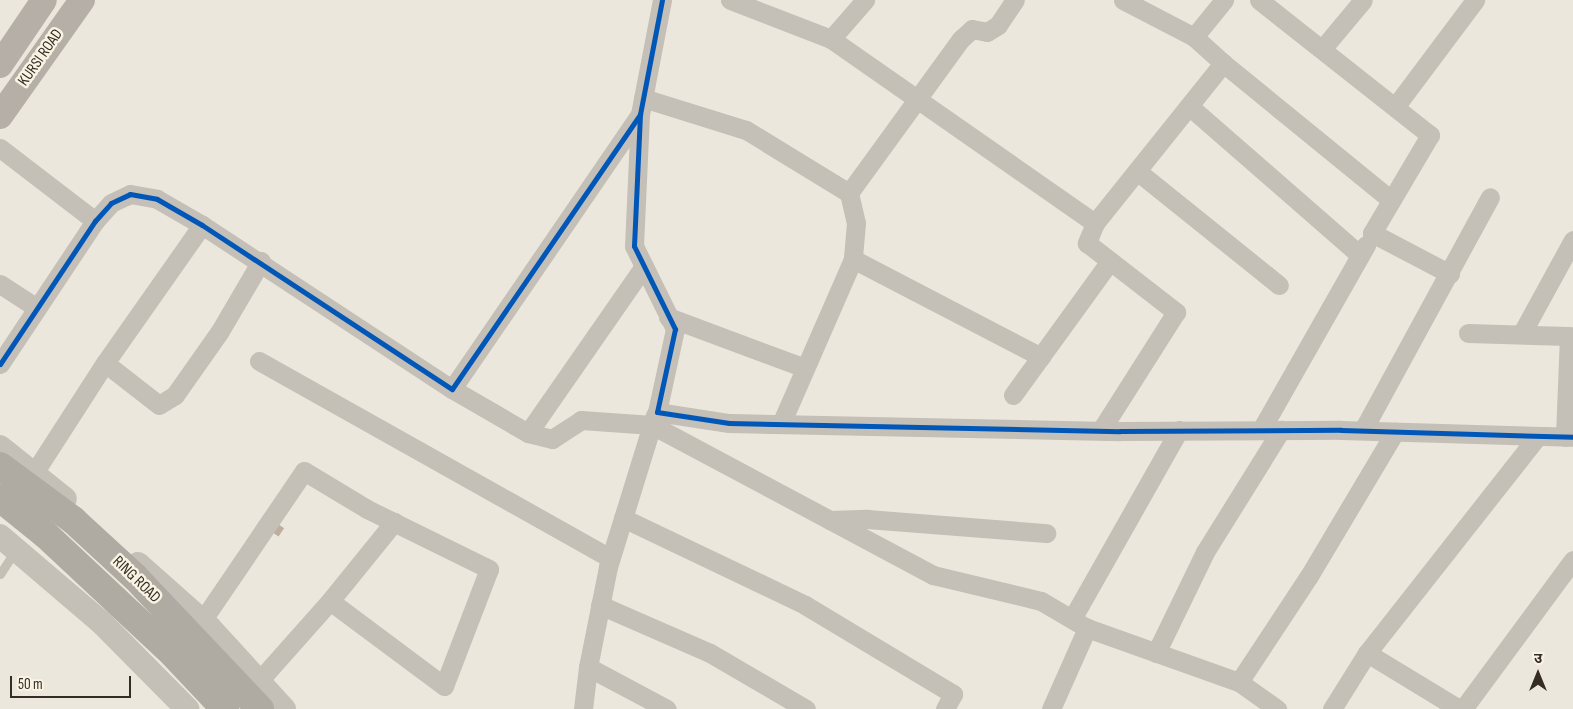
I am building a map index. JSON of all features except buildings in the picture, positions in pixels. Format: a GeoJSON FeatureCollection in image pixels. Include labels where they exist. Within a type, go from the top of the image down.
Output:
{"type":"FeatureCollection","features":[{"type":"Feature","properties":{"kind":"highway","name":"RING ROAD"},"geometry":{"type":"LineString","coordinates":[[0,466],[73,520],[135,577],[260,709]]}},
{"type":"Feature","properties":{"kind":"highway","name":"RING ROAD"},"geometry":{"type":"LineString","coordinates":[[0,498],[95,582],[225,709]]}},
{"type":"Feature","properties":{"kind":"main road"},"geometry":{"type":"LineString","coordinates":[[44,0],[76,8]]}},
{"type":"Feature","properties":{"kind":"main road","name":"KURSI ROAD"},"geometry":{"type":"LineString","coordinates":[[0,65],[44,0]]}},
{"type":"Feature","properties":{"kind":"main road","name":"KURSI ROAD"},"geometry":{"type":"LineString","coordinates":[[0,116],[76,8]]}},
{"type":"Feature","properties":{"kind":"street"},"geometry":{"type":"LineString","coordinates":[[583,709],[588,667],[610,558],[654,419],[675,329],[634,246],[641,106],[662,0]]}},
{"type":"Feature","properties":{"kind":"street"},"geometry":{"type":"LineString","coordinates":[[730,0],[751,4],[831,39],[1095,223]]}},
{"type":"Feature","properties":{"kind":"street"},"geometry":{"type":"LineString","coordinates":[[831,39],[865,0]]}},
{"type":"Feature","properties":{"kind":"street"},"geometry":{"type":"LineString","coordinates":[[848,193],[961,39],[972,29],[987,32],[998,26],[1015,0]]}},
{"type":"Feature","properties":{"kind":"street"},"geometry":{"type":"LineString","coordinates":[[1122,0],[1194,37],[1223,63],[1392,200]]}},
{"type":"Feature","properties":{"kind":"street"},"geometry":{"type":"LineString","coordinates":[[1194,37],[1224,0]]}},
{"type":"Feature","properties":{"kind":"street"},"geometry":{"type":"LineString","coordinates":[[1259,0],[1323,48],[1430,135],[1372,232],[1261,430]]}},
{"type":"Feature","properties":{"kind":"street"},"geometry":{"type":"LineString","coordinates":[[1323,48],[1363,0]]}},
{"type":"Feature","properties":{"kind":"street"},"geometry":{"type":"LineString","coordinates":[[1395,107],[1475,0]]}},
{"type":"Feature","properties":{"kind":"street"},"geometry":{"type":"LineString","coordinates":[[1101,430],[1176,312],[1087,243],[1095,223],[1223,63]]}},
{"type":"Feature","properties":{"kind":"street"},"geometry":{"type":"LineString","coordinates":[[641,106],[746,130],[848,193],[856,223],[853,259],[781,424]]}},
{"type":"Feature","properties":{"kind":"street"},"geometry":{"type":"LineString","coordinates":[[452,389],[641,106]]}},
{"type":"Feature","properties":{"kind":"street"},"geometry":{"type":"LineString","coordinates":[[1189,106],[1360,255]]}},
{"type":"Feature","properties":{"kind":"street"},"geometry":{"type":"LineString","coordinates":[[0,148],[95,221]]}},
{"type":"Feature","properties":{"kind":"street"},"geometry":{"type":"LineString","coordinates":[[1137,170],[1279,285]]}},
{"type":"Feature","properties":{"kind":"street"},"geometry":{"type":"LineString","coordinates":[[0,364],[95,221],[111,203],[130,194],[157,199],[202,225],[452,389],[528,433],[552,439],[581,420],[654,419],[729,423],[1101,430],[1363,430],[1569,437],[1571,336],[1522,333],[1468,333]]}},
{"type":"Feature","properties":{"kind":"street"},"geometry":{"type":"LineString","coordinates":[[1363,430],[1450,274],[1490,197]]}},
{"type":"Feature","properties":{"kind":"street"},"geometry":{"type":"LineString","coordinates":[[34,473],[106,363],[202,225]]}},
{"type":"Feature","properties":{"kind":"street"},"geometry":{"type":"LineString","coordinates":[[1372,232],[1450,274]]}},
{"type":"Feature","properties":{"kind":"street"},"geometry":{"type":"LineString","coordinates":[[1522,333],[1568,261],[1573,240]]}},
{"type":"Feature","properties":{"kind":"street"},"geometry":{"type":"LineString","coordinates":[[853,259],[1041,357]]}},
{"type":"Feature","properties":{"kind":"street"},"geometry":{"type":"LineString","coordinates":[[1013,395],[1110,261]]}},
{"type":"Feature","properties":{"kind":"street"},"geometry":{"type":"LineString","coordinates":[[106,363],[159,405],[176,395],[220,331],[261,262]]}},
{"type":"Feature","properties":{"kind":"street"},"geometry":{"type":"LineString","coordinates":[[528,433],[644,266]]}},
{"type":"Feature","properties":{"kind":"street"},"geometry":{"type":"LineString","coordinates":[[0,284],[37,308]]}},
{"type":"Feature","properties":{"kind":"street"},"geometry":{"type":"LineString","coordinates":[[668,317],[805,368]]}},
{"type":"Feature","properties":{"kind":"street"},"geometry":{"type":"LineString","coordinates":[[259,361],[610,558]]}},
{"type":"Feature","properties":{"kind":"street"},"geometry":{"type":"LineString","coordinates":[[654,419],[829,520],[933,575],[1041,601],[1080,624],[1240,682],[1277,709]]}},
{"type":"Feature","properties":{"kind":"street"},"geometry":{"type":"LineString","coordinates":[[1051,709],[1080,624],[1179,430]]}},
{"type":"Feature","properties":{"kind":"street"},"geometry":{"type":"LineString","coordinates":[[1156,653],[1205,552],[1281,430]]}},
{"type":"Feature","properties":{"kind":"street"},"geometry":{"type":"LineString","coordinates":[[1240,682],[1309,576],[1395,432]]}},
{"type":"Feature","properties":{"kind":"street"},"geometry":{"type":"LineString","coordinates":[[1332,709],[1367,653],[1537,437]]}},
{"type":"Feature","properties":{"kind":"street"},"geometry":{"type":"LineString","coordinates":[[0,447],[34,473],[202,621],[284,709]]}},
{"type":"Feature","properties":{"kind":"street"},"geometry":{"type":"LineString","coordinates":[[202,621],[304,471],[394,522],[489,569],[444,686],[330,600]]}},
{"type":"Feature","properties":{"kind":"street"},"geometry":{"type":"LineString","coordinates":[[623,518],[805,605],[953,694],[945,709]]}},
{"type":"Feature","properties":{"kind":"street"},"geometry":{"type":"LineString","coordinates":[[829,520],[866,519],[1046,533]]}},
{"type":"Feature","properties":{"kind":"street"},"geometry":{"type":"LineString","coordinates":[[259,681],[330,600],[394,522]]}},
{"type":"Feature","properties":{"kind":"street"},"geometry":{"type":"LineString","coordinates":[[8,543],[103,624],[187,709]]}},
{"type":"Feature","properties":{"kind":"street"},"geometry":{"type":"LineString","coordinates":[[1463,709],[1573,560]]}},
{"type":"Feature","properties":{"kind":"street"},"geometry":{"type":"LineString","coordinates":[[600,605],[710,653],[806,709]]}},
{"type":"Feature","properties":{"kind":"street"},"geometry":{"type":"LineString","coordinates":[[1367,653],[1459,709]]}},
{"type":"Feature","properties":{"kind":"street"},"geometry":{"type":"LineString","coordinates":[[588,667],[667,709]]}},
{"type":"Feature","properties":{"kind":"lane"},"geometry":{"type":"LineString","coordinates":[[0,574],[8,543]]}},
{"type":"Feature","properties":{"kind":"cycle path"},"geometry":{"type":"LineString","coordinates":[[662,0],[640,114],[634,246],[675,329],[657,412],[729,423],[1120,431],[1341,430],[1573,437]]}},
{"type":"Feature","properties":{"kind":"cycle path"},"geometry":{"type":"LineString","coordinates":[[0,364],[95,221],[111,203],[130,194],[157,199],[202,225],[452,389],[640,114]]}}]}
